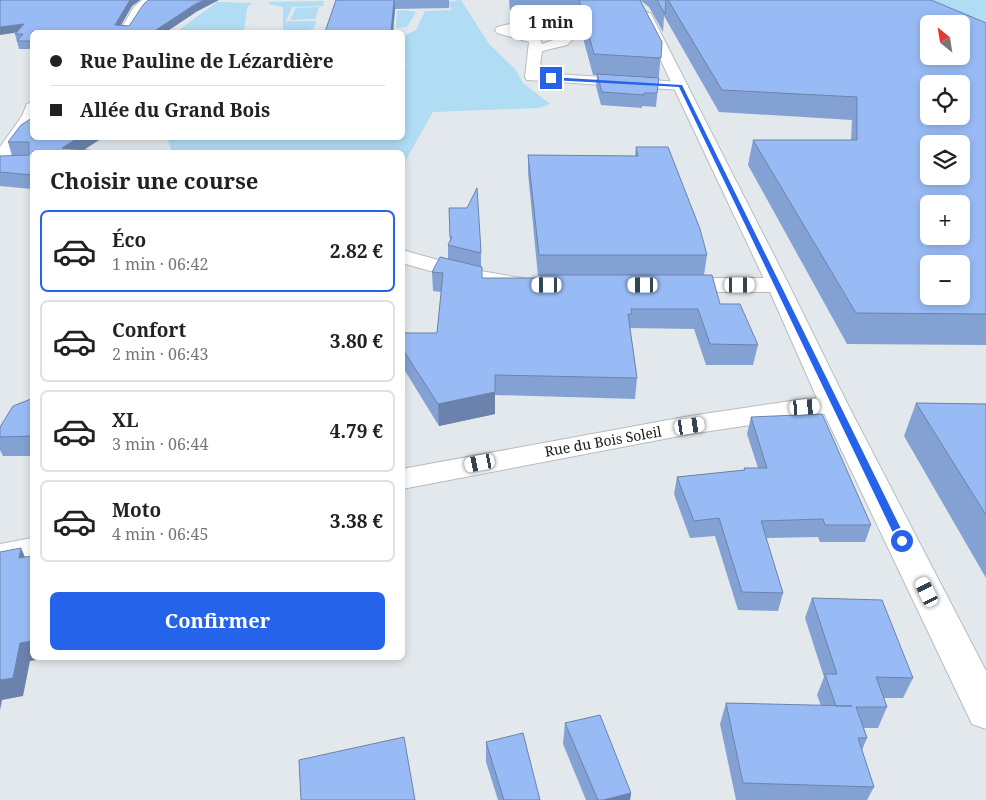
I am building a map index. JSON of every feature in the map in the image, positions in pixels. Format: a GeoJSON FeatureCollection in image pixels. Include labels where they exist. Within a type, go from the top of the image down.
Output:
{"type":"FeatureCollection","features":[{"type":"Feature","properties":{"kind":"main road"},"geometry":{"type":"LineString","coordinates":[[126,30],[138,8],[149,0]]}},
{"type":"Feature","properties":{"kind":"main road"},"geometry":{"type":"LineString","coordinates":[[642,4],[834,405],[986,711]]}},
{"type":"Feature","properties":{"kind":"main road"},"geometry":{"type":"LineString","coordinates":[[536,49],[532,77],[681,86]]}},
{"type":"Feature","properties":{"kind":"main road"},"geometry":{"type":"LineString","coordinates":[[5,162],[30,116]]}},
{"type":"Feature","properties":{"kind":"main road"},"geometry":{"type":"LineString","coordinates":[[405,257],[473,276],[528,285],[547,285]]}},
{"type":"Feature","properties":{"kind":"main road"},"geometry":{"type":"LineString","coordinates":[[653,285],[778,285]]}},
{"type":"Feature","properties":{"kind":"main road","name":"Rue du Bois Soleil"},"geometry":{"type":"LineString","coordinates":[[405,478],[690,426],[805,407],[834,405]]}},
{"type":"Feature","properties":{"kind":"main road"},"geometry":{"type":"LineString","coordinates":[[0,556],[30,550]]}},
{"type":"Feature","properties":{"kind":"shaded area"},"geometry":{"type":"Polygon","coordinates":[[[461,0],[489,44],[516,70],[523,83],[550,104],[539,108],[433,112],[405,161],[405,150],[171,150],[168,140],[405,140],[405,35],[416,30],[425,11],[452,10],[449,5],[431,5],[461,0]]]}},
{"type":"Feature","properties":{"kind":"shaded area"},"geometry":{"type":"Polygon","coordinates":[[[894,0],[986,0],[986,45],[970,32],[970,15],[936,15],[894,0]]]}},
{"type":"Feature","properties":{"kind":"shaded area"},"geometry":{"type":"Polygon","coordinates":[[[324,1],[323,6],[292,7],[286,21],[317,21],[313,29],[283,30],[283,7],[268,4],[270,2],[324,1]]]}},
{"type":"Feature","properties":{"kind":"shaded area"},"geometry":{"type":"Polygon","coordinates":[[[217,2],[252,3],[247,8],[244,30],[179,30],[217,2]]]}},
{"type":"Feature","properties":{"kind":"shaded area"},"geometry":{"type":"Polygon","coordinates":[[[319,7],[315,19],[290,20],[296,8],[319,7]]]}},
{"type":"Feature","properties":{"kind":"shaded area"},"geometry":{"type":"Polygon","coordinates":[[[397,11],[416,12],[407,27],[396,28],[397,11]]]}},
{"type":"Feature","properties":{"kind":"building"},"geometry":{"type":"Polygon","coordinates":[[[0,0],[130,0],[115,25],[129,26],[148,0],[204,0],[156,30],[30,30],[30,41],[17,41],[23,34],[15,34],[24,24],[0,27],[0,0]]]}},
{"type":"Feature","properties":{"kind":"building"},"geometry":{"type":"Polygon","coordinates":[[[336,0],[394,0],[391,30],[326,30],[336,0]]]}},
{"type":"Feature","properties":{"kind":"building"},"geometry":{"type":"Polygon","coordinates":[[[579,0],[640,0],[662,42],[661,58],[594,54],[579,0]]]}},
{"type":"Feature","properties":{"kind":"building"},"geometry":{"type":"Polygon","coordinates":[[[657,0],[666,0],[665,14],[657,0]]]}},
{"type":"Feature","properties":{"kind":"building"},"geometry":{"type":"Polygon","coordinates":[[[668,0],[931,0],[967,15],[920,15],[920,65],[970,65],[970,16],[986,23],[986,314],[856,313],[753,140],[857,140],[857,97],[722,90],[668,0]]]}},
{"type":"Feature","properties":{"kind":"building"},"geometry":{"type":"Polygon","coordinates":[[[597,74],[659,78],[657,93],[644,93],[644,95],[602,92],[597,74]]]}},
{"type":"Feature","properties":{"kind":"building"},"geometry":{"type":"Polygon","coordinates":[[[30,119],[30,140],[75,140],[62,148],[86,150],[30,150],[30,175],[0,172],[0,156],[29,155],[29,142],[8,142],[21,125],[30,119]]]}},
{"type":"Feature","properties":{"kind":"building"},"geometry":{"type":"Polygon","coordinates":[[[636,147],[668,147],[700,229],[707,255],[539,255],[528,155],[638,156],[636,147]]]}},
{"type":"Feature","properties":{"kind":"building"},"geometry":{"type":"Polygon","coordinates":[[[477,188],[481,253],[448,245],[452,237],[450,237],[449,208],[467,208],[477,188]]]}},
{"type":"Feature","properties":{"kind":"building"},"geometry":{"type":"Polygon","coordinates":[[[440,257],[482,267],[482,278],[541,278],[541,275],[712,275],[720,304],[740,304],[758,345],[710,344],[698,309],[631,309],[632,314],[628,314],[637,378],[495,375],[495,392],[438,404],[405,353],[405,333],[437,333],[443,273],[432,272],[440,257]]]}},
{"type":"Feature","properties":{"kind":"building"},"geometry":{"type":"Polygon","coordinates":[[[30,399],[30,436],[0,437],[0,427],[13,406],[30,399]]]}},
{"type":"Feature","properties":{"kind":"building"},"geometry":{"type":"Polygon","coordinates":[[[916,403],[986,404],[986,515],[916,403]]]}},
{"type":"Feature","properties":{"kind":"building"},"geometry":{"type":"Polygon","coordinates":[[[822,414],[871,525],[825,525],[823,519],[761,521],[783,593],[742,592],[719,518],[694,521],[677,477],[745,470],[744,468],[767,468],[751,417],[822,414]]]}},
{"type":"Feature","properties":{"kind":"building"},"geometry":{"type":"Polygon","coordinates":[[[21,548],[19,558],[30,556],[30,641],[20,643],[13,678],[0,680],[0,552],[21,548]]]}},
{"type":"Feature","properties":{"kind":"building"},"geometry":{"type":"Polygon","coordinates":[[[812,598],[882,600],[913,678],[876,677],[887,707],[856,707],[867,738],[858,738],[874,787],[743,783],[726,703],[836,706],[825,674],[837,674],[812,598]]]}},
{"type":"Feature","properties":{"kind":"building"},"geometry":{"type":"Polygon","coordinates":[[[600,715],[631,793],[603,800],[598,800],[565,723],[600,715]]]}},
{"type":"Feature","properties":{"kind":"building"},"geometry":{"type":"Polygon","coordinates":[[[523,733],[540,800],[504,800],[486,742],[523,733]]]}},
{"type":"Feature","properties":{"kind":"building"},"geometry":{"type":"Polygon","coordinates":[[[404,737],[415,800],[301,800],[299,760],[404,737]]]}},
{"type":"Feature","properties":{"kind":"route"},"geometry":{"type":"LineString","coordinates":[[551,78],[681,86],[834,405],[902,541]]}}]}
